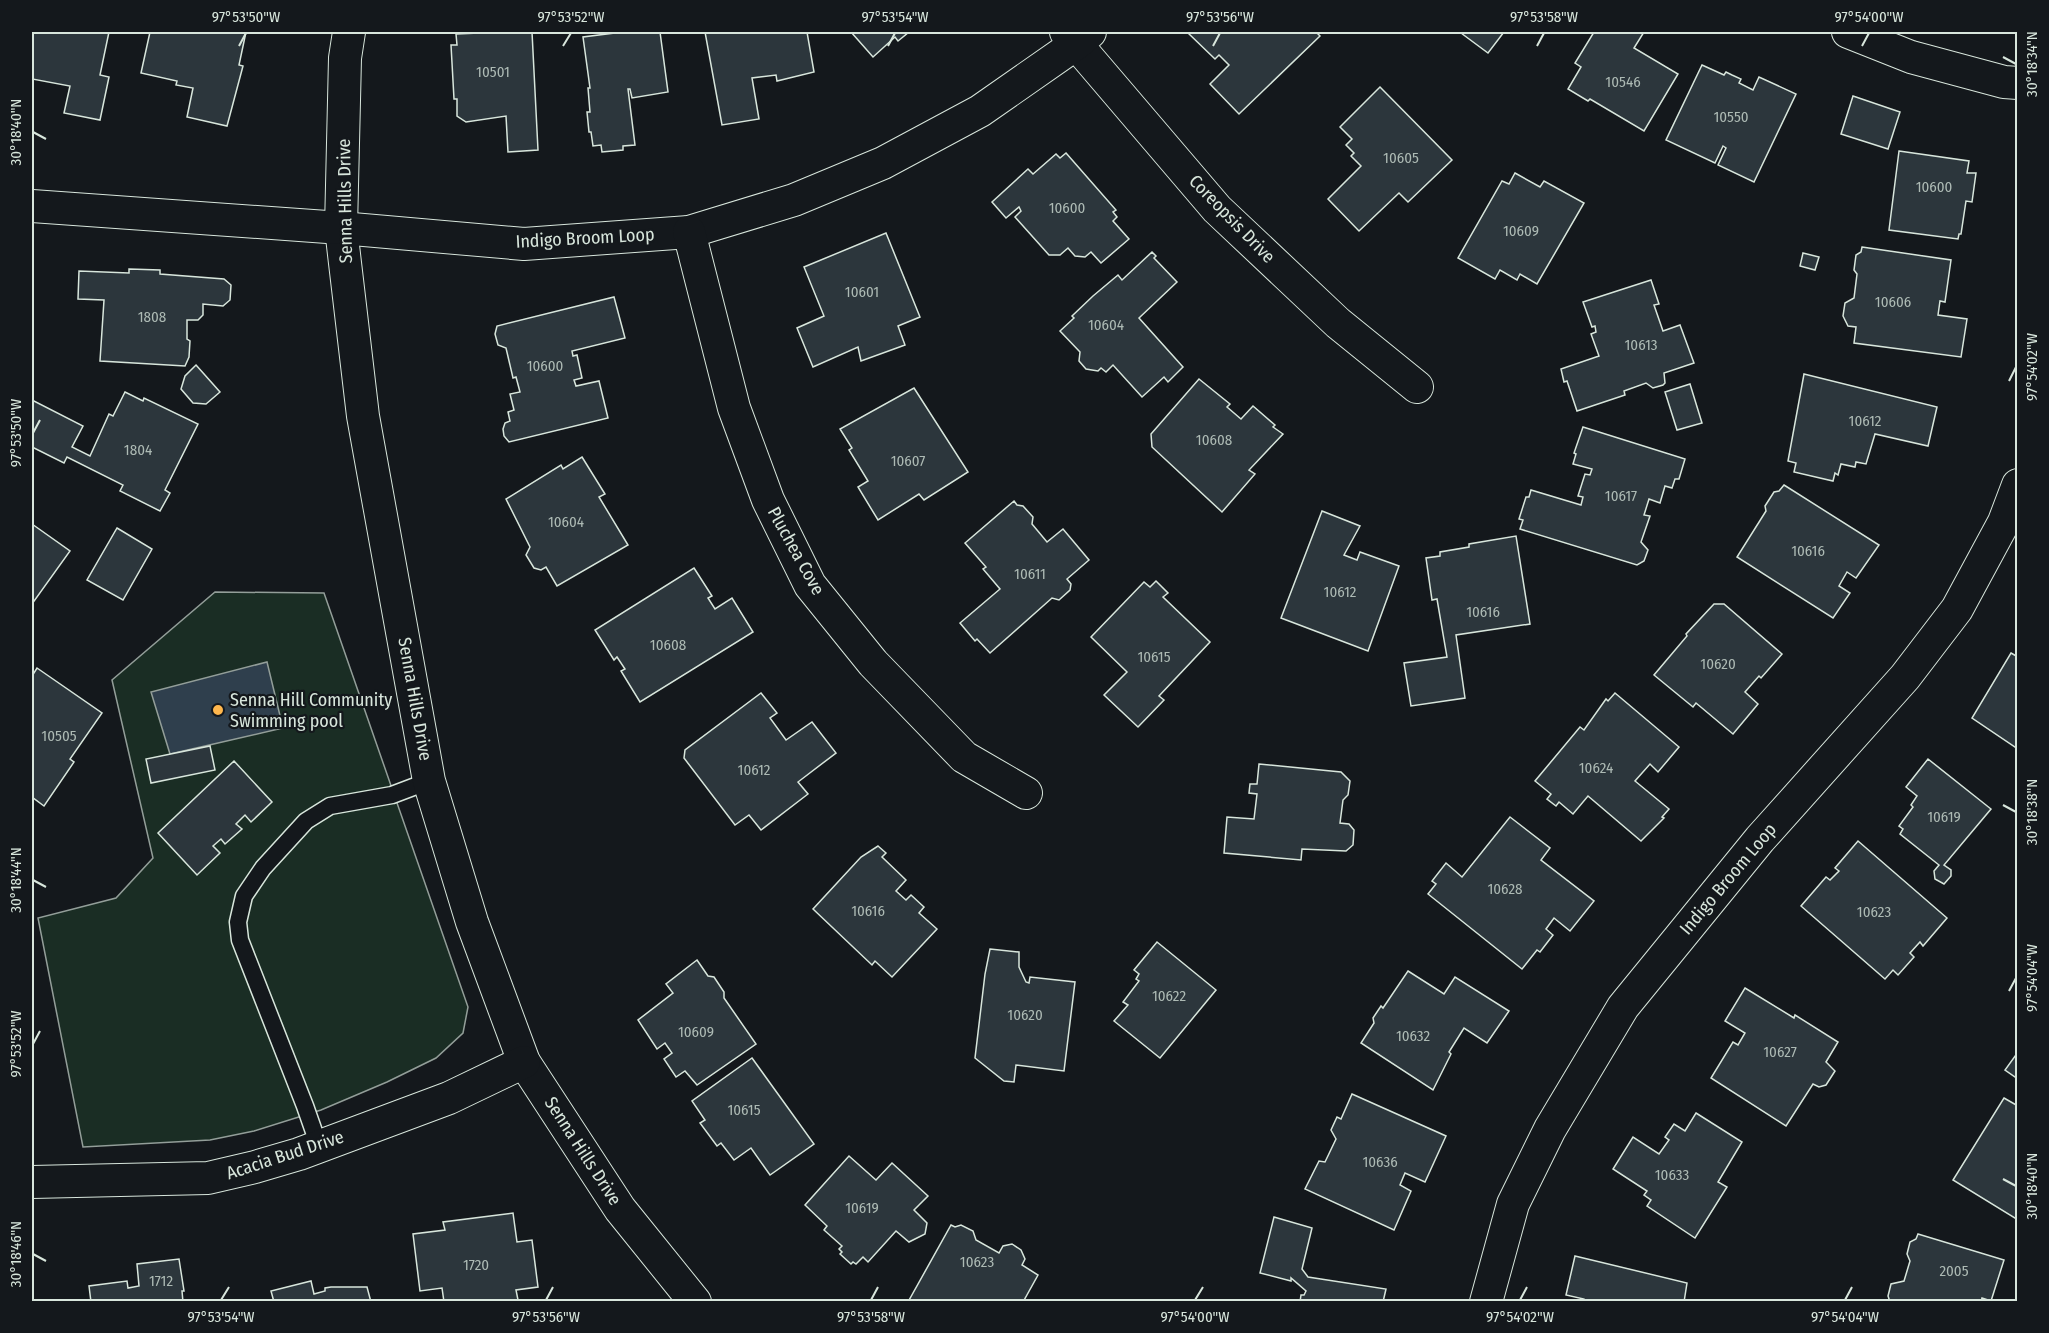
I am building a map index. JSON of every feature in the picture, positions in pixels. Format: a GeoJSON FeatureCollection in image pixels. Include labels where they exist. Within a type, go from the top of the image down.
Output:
{"type":"FeatureCollection","features":[{"type":"Feature","properties":{"kind":"street","name":"Senna Hills Drive"},"geometry":{"type":"LineString","coordinates":[[349,32],[345,58],[341,228],[363,416],[429,781],[472,922],[524,1062],[620,1209],[695,1302]]}},
{"type":"Feature","properties":{"kind":"street"},"geometry":{"type":"LineString","coordinates":[[1848,32],[1911,57],[2004,82],[2018,83]]}},
{"type":"Feature","properties":{"kind":"street","name":"Indigo Broom Loop"},"geometry":{"type":"LineString","coordinates":[[32,206],[341,228],[524,244],[689,232],[794,200],[883,163],[980,111],[1077,36]]}},
{"type":"Feature","properties":{"kind":"street","name":"Coreopsis Drive"},"geometry":{"type":"LineString","coordinates":[[1077,36],[1217,209],[1338,323],[1417,387]]}},
{"type":"Feature","properties":{"kind":"street","name":"Pluchea Cove"},"geometry":{"type":"LineString","coordinates":[[689,232],[734,408],[768,500],[810,585],[873,663],[964,757],[1026,793]]}},
{"type":"Feature","properties":{"kind":"street","name":"Indigo Broom Loop"},"geometry":{"type":"LineString","coordinates":[[1486,1302],[1513,1204],[1550,1130],[1623,1007],[1760,839],[1905,676],[1958,609],[2004,522],[2018,485]]}},
{"type":"Feature","properties":{"kind":"street","name":"Acacia Bud Drive"},"geometry":{"type":"LineString","coordinates":[[32,1182],[208,1178],[255,1167],[449,1098],[524,1062]]}},
{"type":"Feature","properties":{"kind":"lane"},"geometry":{"type":"LineString","coordinates":[[319,1146],[240,940],[238,922],[244,896],[264,868],[306,821],[330,806],[392,795],[429,781]]}},
{"type":"Feature","properties":{"kind":"green space"},"geometry":{"type":"Polygon","coordinates":[[[215,592],[324,593],[468,1007],[463,1033],[436,1058],[387,1082],[321,1110],[254,1131],[210,1140],[83,1147],[38,918],[116,898],[153,858],[112,680],[215,592]]]}},
{"type":"Feature","properties":{"kind":"water","name":"Senna Hill Community Swimming pool"},"geometry":{"type":"Polygon","coordinates":[[[267,662],[283,728],[170,754],[151,692],[267,662]]]}},
{"type":"Feature","properties":{"kind":"building"},"geometry":{"type":"Polygon","coordinates":[[[32,32],[109,32],[100,75],[109,77],[100,120],[64,113],[70,86],[32,79],[32,32]]]}},
{"type":"Feature","properties":{"kind":"building"},"geometry":{"type":"Polygon","coordinates":[[[150,32],[246,32],[239,65],[243,66],[227,126],[187,117],[193,88],[176,85],[177,81],[141,73],[150,32]]]}},
{"type":"Feature","properties":{"kind":"building"},"geometry":{"type":"Polygon","coordinates":[[[532,32],[538,150],[508,152],[506,116],[466,122],[457,116],[451,45],[457,45],[456,34],[532,32]]]}},
{"type":"Feature","properties":{"kind":"building"},"geometry":{"type":"Polygon","coordinates":[[[623,32],[660,32],[668,92],[632,98],[630,89],[628,89],[635,145],[623,146],[623,150],[602,152],[601,145],[593,146],[591,132],[589,132],[587,112],[590,112],[588,88],[590,88],[583,37],[623,32]]]}},
{"type":"Feature","properties":{"kind":"building"},"geometry":{"type":"Polygon","coordinates":[[[705,32],[807,32],[814,72],[777,81],[776,75],[752,78],[759,119],[722,125],[705,32]]]}},
{"type":"Feature","properties":{"kind":"building"},"geometry":{"type":"Polygon","coordinates":[[[851,32],[909,32],[898,41],[895,37],[873,57],[851,32]]]}},
{"type":"Feature","properties":{"kind":"building"},"geometry":{"type":"Polygon","coordinates":[[[1187,32],[1316,32],[1320,36],[1239,114],[1210,84],[1229,65],[1219,55],[1215,59],[1187,32]]]}},
{"type":"Feature","properties":{"kind":"building"},"geometry":{"type":"Polygon","coordinates":[[[1462,32],[1504,32],[1488,53],[1462,32]]]}},
{"type":"Feature","properties":{"kind":"building"},"geometry":{"type":"Polygon","coordinates":[[[1594,32],[1644,32],[1634,48],[1678,74],[1644,131],[1590,99],[1588,101],[1568,89],[1581,67],[1575,63],[1594,32]]]}},
{"type":"Feature","properties":{"kind":"building"},"geometry":{"type":"Polygon","coordinates":[[[1702,65],[1724,75],[1726,72],[1741,79],[1739,83],[1753,90],[1759,77],[1796,94],[1754,182],[1718,165],[1726,148],[1723,146],[1715,163],[1666,140],[1702,65]]]}},
{"type":"Feature","properties":{"kind":"building"},"geometry":{"type":"Polygon","coordinates":[[[1380,87],[1452,160],[1408,202],[1399,193],[1359,231],[1328,199],[1361,166],[1351,156],[1354,153],[1346,145],[1352,139],[1340,127],[1380,87]]]}},
{"type":"Feature","properties":{"kind":"building"},"geometry":{"type":"Polygon","coordinates":[[[1853,96],[1900,112],[1888,149],[1841,134],[1853,96]]]}},
{"type":"Feature","properties":{"kind":"building"},"geometry":{"type":"Polygon","coordinates":[[[1899,151],[1969,161],[1967,173],[1976,173],[1972,202],[1966,201],[1961,234],[1958,239],[1889,230],[1899,151]]]}},
{"type":"Feature","properties":{"kind":"building"},"geometry":{"type":"Polygon","coordinates":[[[1066,153],[1116,210],[1113,212],[1117,217],[1113,221],[1129,239],[1101,263],[1091,252],[1085,257],[1075,256],[1068,248],[1060,255],[1049,255],[1015,217],[1021,211],[1019,207],[1006,218],[992,202],[1028,169],[1033,174],[1056,154],[1060,158],[1066,153]]]}},
{"type":"Feature","properties":{"kind":"building"},"geometry":{"type":"Polygon","coordinates":[[[1515,173],[1540,187],[1544,181],[1584,203],[1537,284],[1520,274],[1517,280],[1500,270],[1495,279],[1458,258],[1502,181],[1509,184],[1515,173]]]}},
{"type":"Feature","properties":{"kind":"building"},"geometry":{"type":"Polygon","coordinates":[[[886,233],[920,317],[898,326],[905,345],[861,361],[858,347],[813,367],[797,328],[824,316],[804,267],[886,233]]]}},
{"type":"Feature","properties":{"kind":"building"},"geometry":{"type":"Polygon","coordinates":[[[1862,247],[1951,260],[1945,302],[1940,301],[1938,315],[1967,319],[1961,357],[1854,343],[1856,327],[1848,326],[1843,316],[1845,303],[1854,298],[1857,274],[1854,270],[1856,255],[1861,252],[1862,247]]]}},
{"type":"Feature","properties":{"kind":"building"},"geometry":{"type":"Polygon","coordinates":[[[1152,252],[1156,256],[1154,258],[1177,282],[1139,318],[1183,367],[1168,382],[1164,377],[1142,397],[1113,365],[1106,372],[1101,368],[1098,371],[1086,369],[1079,361],[1080,352],[1060,331],[1093,296],[1118,275],[1122,280],[1152,252]]]}},
{"type":"Feature","properties":{"kind":"building"},"geometry":{"type":"Polygon","coordinates":[[[1803,253],[1819,257],[1815,270],[1800,266],[1803,253]]]}},
{"type":"Feature","properties":{"kind":"building"},"geometry":{"type":"Polygon","coordinates":[[[129,269],[160,270],[160,274],[224,279],[231,285],[230,300],[223,306],[203,304],[203,315],[198,320],[187,320],[187,339],[190,341],[189,357],[185,366],[100,361],[104,300],[78,299],[79,271],[129,273],[129,269]]]}},
{"type":"Feature","properties":{"kind":"building"},"geometry":{"type":"Polygon","coordinates":[[[1651,280],[1659,304],[1654,305],[1663,331],[1680,325],[1694,363],[1664,373],[1665,383],[1663,385],[1653,388],[1646,383],[1624,391],[1625,395],[1577,411],[1567,381],[1564,382],[1561,369],[1599,356],[1591,334],[1596,332],[1595,326],[1592,327],[1583,302],[1651,280]]]}},
{"type":"Feature","properties":{"kind":"building"},"geometry":{"type":"Polygon","coordinates":[[[614,297],[625,338],[572,351],[573,356],[577,355],[582,378],[574,380],[576,386],[599,381],[608,418],[509,442],[504,436],[503,429],[505,423],[510,421],[508,412],[514,410],[510,394],[520,392],[516,377],[513,378],[506,348],[498,345],[495,334],[497,326],[614,297]]]}},
{"type":"Feature","properties":{"kind":"building"},"geometry":{"type":"Polygon","coordinates":[[[196,365],[220,392],[206,404],[193,403],[181,389],[185,376],[196,365]]]}},
{"type":"Feature","properties":{"kind":"building"},"geometry":{"type":"Polygon","coordinates":[[[1804,374],[1937,407],[1928,446],[1875,434],[1866,464],[1856,462],[1855,467],[1841,464],[1838,475],[1835,473],[1833,481],[1794,472],[1796,463],[1788,461],[1804,374]]]}},
{"type":"Feature","properties":{"kind":"building"},"geometry":{"type":"Polygon","coordinates":[[[1199,379],[1230,404],[1227,407],[1241,419],[1253,406],[1283,434],[1249,470],[1255,474],[1222,512],[1152,447],[1151,434],[1199,379]]]}},
{"type":"Feature","properties":{"kind":"building"},"geometry":{"type":"Polygon","coordinates":[[[1690,384],[1702,423],[1677,430],[1665,392],[1690,384]]]}},
{"type":"Feature","properties":{"kind":"building"},"geometry":{"type":"Polygon","coordinates":[[[914,388],[968,472],[924,500],[919,494],[878,520],[858,487],[868,481],[849,450],[852,448],[840,429],[914,388]]]}},
{"type":"Feature","properties":{"kind":"building"},"geometry":{"type":"Polygon","coordinates":[[[125,392],[143,401],[144,398],[198,424],[165,490],[170,493],[160,511],[120,491],[123,485],[67,457],[64,463],[32,447],[32,400],[83,426],[72,447],[90,456],[109,414],[113,416],[125,392]]]}},
{"type":"Feature","properties":{"kind":"building"},"geometry":{"type":"Polygon","coordinates":[[[1583,427],[1685,459],[1679,479],[1675,479],[1672,488],[1665,486],[1660,503],[1649,499],[1644,515],[1650,516],[1641,542],[1648,550],[1644,561],[1637,565],[1520,529],[1523,520],[1519,519],[1526,497],[1529,497],[1531,490],[1581,505],[1583,497],[1578,496],[1585,474],[1590,475],[1592,469],[1573,464],[1576,454],[1574,453],[1583,427]]]}},
{"type":"Feature","properties":{"kind":"building"},"geometry":{"type":"Polygon","coordinates":[[[582,457],[605,494],[599,497],[628,545],[557,586],[546,567],[541,570],[534,568],[526,555],[530,547],[506,499],[561,465],[563,469],[582,457]]]}},
{"type":"Feature","properties":{"kind":"building"},"geometry":{"type":"Polygon","coordinates":[[[1784,485],[1879,545],[1856,578],[1847,572],[1839,586],[1850,593],[1833,618],[1737,557],[1766,511],[1765,506],[1774,492],[1779,491],[1784,485]]]}},
{"type":"Feature","properties":{"kind":"building"},"geometry":{"type":"Polygon","coordinates":[[[1014,501],[1017,505],[1023,506],[1033,517],[1032,524],[1047,542],[1063,529],[1089,560],[1067,579],[1071,584],[1070,590],[1059,600],[1052,598],[990,653],[977,639],[975,641],[960,623],[1000,589],[983,569],[986,567],[965,543],[1014,501]]]}},
{"type":"Feature","properties":{"kind":"building"},"geometry":{"type":"Polygon","coordinates":[[[1322,511],[1360,526],[1344,555],[1357,560],[1360,552],[1399,566],[1368,651],[1281,618],[1322,511]]]}},
{"type":"Feature","properties":{"kind":"building"},"geometry":{"type":"Polygon","coordinates":[[[32,524],[70,551],[32,604],[32,524]]]}},
{"type":"Feature","properties":{"kind":"building"},"geometry":{"type":"Polygon","coordinates":[[[117,528],[152,549],[123,600],[87,580],[117,528]]]}},
{"type":"Feature","properties":{"kind":"building"},"geometry":{"type":"Polygon","coordinates":[[[1516,536],[1530,624],[1456,635],[1465,698],[1411,706],[1404,663],[1447,657],[1437,599],[1432,600],[1426,558],[1440,556],[1440,552],[1469,547],[1469,544],[1516,536]]]}},
{"type":"Feature","properties":{"kind":"building"},"geometry":{"type":"Polygon","coordinates":[[[694,568],[712,596],[708,598],[715,609],[732,598],[753,632],[640,702],[621,671],[625,669],[617,657],[614,660],[595,630],[694,568]]]}},
{"type":"Feature","properties":{"kind":"building"},"geometry":{"type":"Polygon","coordinates":[[[1156,581],[1168,593],[1163,597],[1210,642],[1159,696],[1164,700],[1138,727],[1104,695],[1127,672],[1091,637],[1144,582],[1150,587],[1156,581]]]}},
{"type":"Feature","properties":{"kind":"building"},"geometry":{"type":"Polygon","coordinates":[[[1714,604],[1724,604],[1782,654],[1745,692],[1758,704],[1733,734],[1696,703],[1693,707],[1654,675],[1687,636],[1686,634],[1714,604]]]}},
{"type":"Feature","properties":{"kind":"building"},"geometry":{"type":"Polygon","coordinates":[[[2011,653],[2018,657],[2018,749],[1972,718],[2011,653]]]}},
{"type":"Feature","properties":{"kind":"building"},"geometry":{"type":"Polygon","coordinates":[[[37,668],[102,713],[70,759],[74,762],[44,806],[32,797],[32,676],[37,668]]]}},
{"type":"Feature","properties":{"kind":"building"},"geometry":{"type":"Polygon","coordinates":[[[761,693],[777,713],[770,718],[786,740],[812,722],[836,753],[798,782],[808,794],[761,830],[749,815],[735,825],[684,758],[685,750],[761,693]]]}},
{"type":"Feature","properties":{"kind":"building"},"geometry":{"type":"Polygon","coordinates":[[[1615,693],[1679,747],[1658,772],[1650,764],[1635,781],[1669,809],[1662,817],[1664,818],[1641,841],[1588,796],[1573,814],[1559,802],[1556,806],[1547,799],[1551,794],[1535,781],[1580,727],[1584,730],[1606,699],[1608,701],[1615,693]]]}},
{"type":"Feature","properties":{"kind":"building"},"geometry":{"type":"Polygon","coordinates":[[[210,746],[215,770],[151,783],[146,759],[210,746]]]}},
{"type":"Feature","properties":{"kind":"building"},"geometry":{"type":"Polygon","coordinates":[[[1928,759],[1991,809],[1944,865],[1951,870],[1951,876],[1944,884],[1935,879],[1934,871],[1939,865],[1900,834],[1903,829],[1899,826],[1913,807],[1911,805],[1917,796],[1906,787],[1928,759]]]}},
{"type":"Feature","properties":{"kind":"building"},"geometry":{"type":"Polygon","coordinates":[[[234,761],[272,802],[251,822],[245,815],[236,824],[242,829],[225,844],[221,839],[213,846],[220,853],[197,875],[158,833],[234,761]]]}},
{"type":"Feature","properties":{"kind":"building"},"geometry":{"type":"Polygon","coordinates":[[[1259,764],[1341,772],[1350,781],[1348,795],[1343,800],[1340,823],[1349,824],[1354,830],[1353,845],[1346,851],[1302,849],[1301,860],[1224,853],[1227,817],[1254,819],[1257,794],[1249,793],[1250,784],[1257,784],[1259,764]]]}},
{"type":"Feature","properties":{"kind":"building"},"geometry":{"type":"Polygon","coordinates":[[[1510,817],[1550,848],[1541,860],[1594,901],[1570,931],[1554,918],[1546,929],[1553,935],[1540,952],[1537,950],[1522,969],[1428,894],[1436,884],[1432,881],[1446,863],[1462,877],[1510,817]]]}},
{"type":"Feature","properties":{"kind":"building"},"geometry":{"type":"Polygon","coordinates":[[[1858,841],[1947,918],[1923,946],[1920,942],[1910,953],[1914,957],[1898,975],[1893,970],[1885,979],[1801,906],[1826,877],[1830,880],[1839,871],[1835,868],[1858,841]]]}},
{"type":"Feature","properties":{"kind":"building"},"geometry":{"type":"Polygon","coordinates":[[[878,846],[886,853],[882,857],[906,880],[896,891],[906,900],[911,895],[924,907],[919,913],[937,929],[892,977],[875,961],[872,965],[813,909],[861,857],[878,846]]]}},
{"type":"Feature","properties":{"kind":"building"},"geometry":{"type":"Polygon","coordinates":[[[1157,942],[1216,990],[1160,1058],[1114,1021],[1128,1005],[1123,1002],[1139,981],[1136,979],[1139,974],[1134,970],[1157,942]]]}},
{"type":"Feature","properties":{"kind":"building"},"geometry":{"type":"Polygon","coordinates":[[[990,949],[1019,952],[1019,967],[1026,982],[1029,983],[1030,977],[1075,982],[1064,1071],[1016,1065],[1014,1082],[1004,1081],[975,1058],[990,949]]]}},
{"type":"Feature","properties":{"kind":"building"},"geometry":{"type":"Polygon","coordinates":[[[697,960],[708,976],[714,977],[724,992],[724,998],[756,1044],[697,1085],[685,1071],[676,1077],[664,1059],[672,1053],[665,1043],[657,1049],[638,1020],[673,993],[666,984],[697,960]]]}},
{"type":"Feature","properties":{"kind":"building"},"geometry":{"type":"Polygon","coordinates":[[[1408,971],[1444,994],[1455,977],[1509,1011],[1487,1043],[1464,1028],[1449,1052],[1451,1054],[1433,1090],[1361,1043],[1374,1023],[1373,1018],[1381,1006],[1383,1008],[1408,971]]]}},
{"type":"Feature","properties":{"kind":"building"},"geometry":{"type":"Polygon","coordinates":[[[1745,988],[1838,1042],[1826,1062],[1835,1071],[1826,1085],[1819,1087],[1813,1084],[1786,1126],[1711,1078],[1733,1042],[1738,1045],[1745,1033],[1725,1021],[1745,988]]]}},
{"type":"Feature","properties":{"kind":"building"},"geometry":{"type":"Polygon","coordinates":[[[2018,1052],[2018,1079],[2005,1070],[2018,1052]]]}},
{"type":"Feature","properties":{"kind":"building"},"geometry":{"type":"Polygon","coordinates":[[[752,1058],[814,1144],[770,1175],[751,1148],[734,1160],[721,1143],[717,1146],[700,1123],[705,1120],[692,1101],[752,1058]]]}},
{"type":"Feature","properties":{"kind":"building"},"geometry":{"type":"Polygon","coordinates":[[[1352,1094],[1446,1136],[1425,1182],[1405,1173],[1400,1185],[1411,1191],[1394,1230],[1305,1189],[1319,1161],[1325,1162],[1336,1139],[1331,1130],[1337,1117],[1341,1119],[1352,1094]]]}},
{"type":"Feature","properties":{"kind":"building"},"geometry":{"type":"Polygon","coordinates":[[[2004,1098],[2018,1106],[2018,1220],[1953,1180],[2004,1098]]]}},
{"type":"Feature","properties":{"kind":"building"},"geometry":{"type":"Polygon","coordinates":[[[1696,1113],[1742,1142],[1718,1182],[1727,1187],[1695,1238],[1647,1206],[1651,1200],[1644,1195],[1647,1191],[1613,1169],[1633,1137],[1659,1154],[1669,1140],[1665,1137],[1674,1124],[1685,1131],[1696,1113]]]}},
{"type":"Feature","properties":{"kind":"building"},"geometry":{"type":"Polygon","coordinates":[[[849,1156],[876,1180],[892,1163],[928,1196],[914,1210],[927,1223],[925,1234],[909,1242],[896,1231],[868,1262],[863,1257],[856,1264],[853,1262],[851,1264],[840,1254],[842,1252],[839,1249],[842,1246],[824,1230],[827,1226],[805,1205],[849,1156]]]}},
{"type":"Feature","properties":{"kind":"building"},"geometry":{"type":"Polygon","coordinates":[[[513,1213],[517,1242],[532,1240],[538,1287],[516,1290],[518,1300],[506,1302],[444,1302],[442,1288],[420,1291],[413,1234],[445,1230],[443,1222],[513,1213]]]}},
{"type":"Feature","properties":{"kind":"building"},"geometry":{"type":"Polygon","coordinates":[[[1274,1217],[1312,1228],[1302,1269],[1308,1277],[1386,1289],[1383,1302],[1300,1302],[1301,1295],[1304,1295],[1306,1291],[1291,1278],[1291,1281],[1260,1273],[1274,1217]]]}},
{"type":"Feature","properties":{"kind":"building"},"geometry":{"type":"Polygon","coordinates":[[[951,1225],[955,1227],[961,1225],[973,1231],[976,1240],[999,1253],[1003,1246],[1012,1244],[1021,1250],[1025,1259],[1022,1265],[1038,1275],[1023,1302],[908,1302],[951,1225]]]}},
{"type":"Feature","properties":{"kind":"building"},"geometry":{"type":"Polygon","coordinates":[[[1918,1234],[2004,1260],[1991,1301],[1982,1298],[1981,1302],[1890,1302],[1888,1296],[1891,1284],[1904,1281],[1910,1261],[1907,1254],[1910,1242],[1916,1239],[1918,1234]]]}},
{"type":"Feature","properties":{"kind":"building"},"geometry":{"type":"Polygon","coordinates":[[[1575,1256],[1687,1283],[1684,1302],[1584,1302],[1584,1299],[1566,1295],[1575,1256]]]}},
{"type":"Feature","properties":{"kind":"building"},"geometry":{"type":"Polygon","coordinates":[[[179,1259],[184,1291],[182,1291],[183,1302],[91,1302],[89,1286],[127,1281],[128,1288],[139,1286],[137,1264],[179,1259]]]}},
{"type":"Feature","properties":{"kind":"building"},"geometry":{"type":"Polygon","coordinates":[[[311,1281],[314,1294],[331,1287],[367,1287],[371,1302],[274,1302],[271,1291],[311,1281]]]}},
{"type":"Feature","properties":{"kind":"place","name":"Senna Hill Community Swimming pool"},"geometry":{"type":"Point","coordinates":[218,710]}}]}
